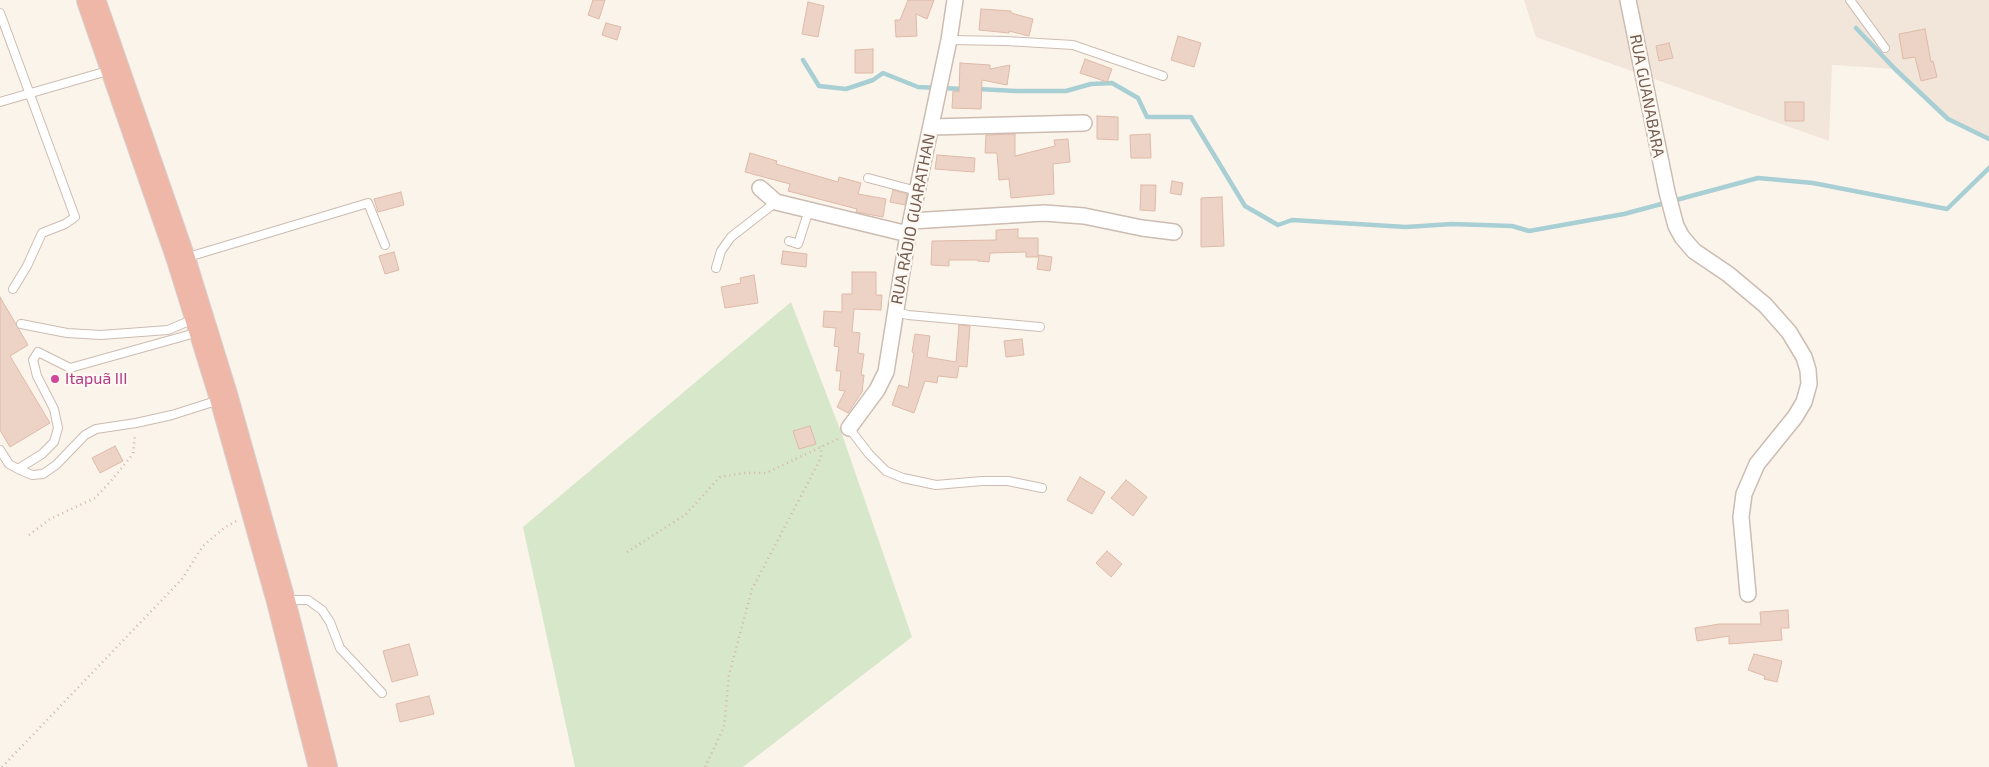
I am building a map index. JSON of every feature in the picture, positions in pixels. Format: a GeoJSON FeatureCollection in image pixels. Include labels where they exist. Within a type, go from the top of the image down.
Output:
{"type":"FeatureCollection","features":[{"type":"Feature","properties":{"kind":"highway"},"geometry":{"type":"LineString","coordinates":[[91,0],[181,259],[224,398],[281,601],[322,767]]}},
{"type":"Feature","properties":{"kind":"street","name":"RUA RÁDIO GUARATHAN"},"geometry":{"type":"LineString","coordinates":[[849,428],[877,390],[886,372],[909,227],[949,40],[955,0]]}},
{"type":"Feature","properties":{"kind":"street","name":"RUA GUANABARA"},"geometry":{"type":"LineString","coordinates":[[1628,0],[1667,192],[1676,226],[1682,237],[1694,251],[1728,274],[1766,305],[1789,332],[1804,357],[1808,370],[1809,384],[1804,402],[1796,417],[1757,464],[1744,494],[1741,517],[1748,594]]}},
{"type":"Feature","properties":{"kind":"street"},"geometry":{"type":"LineString","coordinates":[[931,127],[1084,123]]}},
{"type":"Feature","properties":{"kind":"street"},"geometry":{"type":"LineString","coordinates":[[760,188],[776,202],[809,210],[909,227],[1044,213],[1084,216],[1142,228],[1174,232]]}},
{"type":"Feature","properties":{"kind":"lane"},"geometry":{"type":"LineString","coordinates":[[1850,0],[1885,48]]}},
{"type":"Feature","properties":{"kind":"lane"},"geometry":{"type":"LineString","coordinates":[[0,13],[76,217],[65,224],[42,233],[27,266],[13,289]]}},
{"type":"Feature","properties":{"kind":"lane"},"geometry":{"type":"LineString","coordinates":[[949,40],[1073,45],[1163,76]]}},
{"type":"Feature","properties":{"kind":"lane"},"geometry":{"type":"LineString","coordinates":[[0,102],[116,69]]}},
{"type":"Feature","properties":{"kind":"lane"},"geometry":{"type":"LineString","coordinates":[[868,178],[917,191]]}},
{"type":"Feature","properties":{"kind":"lane"},"geometry":{"type":"LineString","coordinates":[[181,259],[368,202],[385,245]]}},
{"type":"Feature","properties":{"kind":"lane"},"geometry":{"type":"LineString","coordinates":[[716,268],[721,251],[731,237],[776,202]]}},
{"type":"Feature","properties":{"kind":"lane"},"geometry":{"type":"LineString","coordinates":[[789,242],[798,244],[809,210]]}},
{"type":"Feature","properties":{"kind":"lane"},"geometry":{"type":"LineString","coordinates":[[896,312],[908,315],[1040,327]]}},
{"type":"Feature","properties":{"kind":"lane"},"geometry":{"type":"LineString","coordinates":[[21,324],[67,333],[101,335],[168,330],[201,324]]}},
{"type":"Feature","properties":{"kind":"lane"},"geometry":{"type":"LineString","coordinates":[[18,469],[42,454],[54,442],[58,428],[54,409],[37,376],[32,360],[38,352],[70,368],[201,324]]}},
{"type":"Feature","properties":{"kind":"lane"},"geometry":{"type":"LineString","coordinates":[[0,450],[9,464],[32,475],[43,474],[56,465],[85,435],[96,428],[136,423],[172,415],[224,398]]}},
{"type":"Feature","properties":{"kind":"lane"},"geometry":{"type":"LineString","coordinates":[[849,428],[869,454],[886,471],[902,478],[936,486],[982,481],[1008,481],[1042,488]]}},
{"type":"Feature","properties":{"kind":"lane"},"geometry":{"type":"LineString","coordinates":[[281,601],[308,600],[322,610],[330,622],[340,648],[382,693]]}},
{"type":"Feature","properties":{"kind":"path"},"geometry":{"type":"LineString","coordinates":[[29,535],[50,520],[94,498],[111,481],[133,454],[136,423]]}},
{"type":"Feature","properties":{"kind":"path"},"geometry":{"type":"LineString","coordinates":[[627,552],[685,515],[720,477],[743,473],[766,473],[843,437],[849,428]]}},
{"type":"Feature","properties":{"kind":"path"},"geometry":{"type":"LineString","coordinates":[[705,767],[724,727],[729,675],[752,589],[821,458],[821,446]]}},
{"type":"Feature","properties":{"kind":"path"},"geometry":{"type":"LineString","coordinates":[[2,767],[182,579],[203,546],[224,528],[256,509]]}},
{"type":"Feature","properties":{"kind":"shaded area"},"geometry":{"type":"Polygon","coordinates":[[[1524,0],[1989,0],[1989,139],[1948,119],[1895,69],[1832,65],[1829,141],[1536,37],[1524,0]]]}},
{"type":"Feature","properties":{"kind":"green space"},"geometry":{"type":"Polygon","coordinates":[[[791,302],[843,437],[912,637],[743,767],[575,767],[523,527],[791,302]]]}},
{"type":"Feature","properties":{"kind":"building"},"geometry":{"type":"Polygon","coordinates":[[[593,0],[605,0],[599,19],[588,15],[593,0]]]}},
{"type":"Feature","properties":{"kind":"building"},"geometry":{"type":"Polygon","coordinates":[[[908,0],[934,0],[927,19],[916,14],[917,36],[896,37],[895,20],[900,20],[908,0]]]}},
{"type":"Feature","properties":{"kind":"building"},"geometry":{"type":"Polygon","coordinates":[[[808,2],[824,6],[818,37],[802,34],[808,2]]]}},
{"type":"Feature","properties":{"kind":"building"},"geometry":{"type":"Polygon","coordinates":[[[981,9],[1011,11],[1011,13],[1033,19],[1029,36],[1009,31],[1009,33],[979,30],[981,9]]]}},
{"type":"Feature","properties":{"kind":"building"},"geometry":{"type":"Polygon","coordinates":[[[606,23],[621,27],[617,40],[602,35],[606,23]]]}},
{"type":"Feature","properties":{"kind":"building"},"geometry":{"type":"Polygon","coordinates":[[[1925,29],[1931,62],[1933,61],[1937,77],[1921,81],[1915,57],[1903,59],[1899,34],[1925,29]]]}},
{"type":"Feature","properties":{"kind":"building"},"geometry":{"type":"Polygon","coordinates":[[[1178,36],[1201,43],[1194,67],[1171,60],[1178,36]]]}},
{"type":"Feature","properties":{"kind":"building"},"geometry":{"type":"Polygon","coordinates":[[[1669,43],[1673,58],[1659,61],[1656,46],[1669,43]]]}},
{"type":"Feature","properties":{"kind":"building"},"geometry":{"type":"Polygon","coordinates":[[[873,49],[873,73],[855,73],[855,50],[873,49]]]}},
{"type":"Feature","properties":{"kind":"building"},"geometry":{"type":"Polygon","coordinates":[[[1085,59],[1112,69],[1107,82],[1080,73],[1085,59]]]}},
{"type":"Feature","properties":{"kind":"building"},"geometry":{"type":"Polygon","coordinates":[[[960,63],[990,65],[990,69],[1010,65],[1007,85],[982,80],[981,109],[952,108],[953,91],[959,92],[960,63]]]}},
{"type":"Feature","properties":{"kind":"building"},"geometry":{"type":"Polygon","coordinates":[[[1785,102],[1804,102],[1804,121],[1785,121],[1785,102]]]}},
{"type":"Feature","properties":{"kind":"building"},"geometry":{"type":"Polygon","coordinates":[[[1097,116],[1118,117],[1118,140],[1097,139],[1097,116]]]}},
{"type":"Feature","properties":{"kind":"building"},"geometry":{"type":"Polygon","coordinates":[[[1015,134],[1015,156],[1055,146],[1054,140],[1068,139],[1070,162],[1053,164],[1054,194],[1011,198],[1009,179],[999,180],[997,153],[985,153],[986,135],[1015,134]]]}},
{"type":"Feature","properties":{"kind":"building"},"geometry":{"type":"Polygon","coordinates":[[[1150,134],[1151,158],[1131,158],[1130,135],[1150,134]]]}},
{"type":"Feature","properties":{"kind":"building"},"geometry":{"type":"Polygon","coordinates":[[[750,153],[777,161],[776,164],[838,182],[839,177],[861,183],[858,194],[886,199],[883,217],[856,212],[857,209],[788,191],[790,184],[745,172],[750,153]]]}},
{"type":"Feature","properties":{"kind":"building"},"geometry":{"type":"Polygon","coordinates":[[[937,155],[975,158],[974,172],[935,169],[937,155]]]}},
{"type":"Feature","properties":{"kind":"building"},"geometry":{"type":"Polygon","coordinates":[[[1172,181],[1183,183],[1181,195],[1170,193],[1172,181]]]}},
{"type":"Feature","properties":{"kind":"building"},"geometry":{"type":"Polygon","coordinates":[[[1141,185],[1156,185],[1155,211],[1140,210],[1141,185]]]}},
{"type":"Feature","properties":{"kind":"building"},"geometry":{"type":"Polygon","coordinates":[[[893,190],[907,194],[905,205],[890,202],[893,190]]]}},
{"type":"Feature","properties":{"kind":"building"},"geometry":{"type":"Polygon","coordinates":[[[401,192],[404,205],[378,212],[374,199],[401,192]]]}},
{"type":"Feature","properties":{"kind":"building"},"geometry":{"type":"Polygon","coordinates":[[[1222,197],[1224,246],[1201,247],[1201,198],[1222,197]]]}},
{"type":"Feature","properties":{"kind":"building"},"geometry":{"type":"Polygon","coordinates":[[[1018,229],[1018,238],[1038,238],[1038,257],[1026,257],[1026,252],[990,253],[989,262],[949,260],[949,266],[931,265],[932,241],[996,240],[996,230],[1018,229]]]}},
{"type":"Feature","properties":{"kind":"building"},"geometry":{"type":"Polygon","coordinates":[[[783,251],[807,254],[806,267],[781,264],[783,251]]]}},
{"type":"Feature","properties":{"kind":"building"},"geometry":{"type":"Polygon","coordinates":[[[394,252],[399,270],[385,274],[379,256],[394,252]]]}},
{"type":"Feature","properties":{"kind":"building"},"geometry":{"type":"Polygon","coordinates":[[[1039,255],[1052,257],[1050,271],[1037,269],[1039,255]]]}},
{"type":"Feature","properties":{"kind":"building"},"geometry":{"type":"Polygon","coordinates":[[[852,272],[876,272],[876,295],[882,295],[881,310],[854,309],[852,332],[860,333],[858,353],[864,354],[861,375],[864,375],[862,392],[848,413],[837,407],[845,391],[839,390],[841,371],[836,371],[839,347],[834,346],[836,328],[823,327],[824,311],[842,312],[842,294],[852,294],[852,272]]]}},
{"type":"Feature","properties":{"kind":"building"},"geometry":{"type":"Polygon","coordinates":[[[754,275],[758,303],[725,308],[721,287],[741,283],[740,278],[754,275]]]}},
{"type":"Feature","properties":{"kind":"building"},"geometry":{"type":"Polygon","coordinates":[[[0,297],[28,345],[10,356],[50,423],[10,447],[0,430],[0,297]]]}},
{"type":"Feature","properties":{"kind":"building"},"geometry":{"type":"Polygon","coordinates":[[[959,325],[970,326],[967,367],[959,366],[957,378],[938,376],[937,383],[925,381],[914,413],[892,405],[899,385],[908,388],[915,334],[930,336],[927,357],[956,362],[959,325]]]}},
{"type":"Feature","properties":{"kind":"building"},"geometry":{"type":"Polygon","coordinates":[[[1022,339],[1024,355],[1006,357],[1004,341],[1022,339]]]}},
{"type":"Feature","properties":{"kind":"building"},"geometry":{"type":"Polygon","coordinates":[[[810,426],[816,444],[799,449],[793,431],[810,426]]]}},
{"type":"Feature","properties":{"kind":"building"},"geometry":{"type":"Polygon","coordinates":[[[115,446],[123,461],[100,473],[92,458],[115,446]]]}},
{"type":"Feature","properties":{"kind":"building"},"geometry":{"type":"Polygon","coordinates":[[[1080,477],[1105,492],[1092,514],[1067,500],[1080,477]]]}},
{"type":"Feature","properties":{"kind":"building"},"geometry":{"type":"Polygon","coordinates":[[[1126,480],[1147,497],[1133,516],[1111,498],[1126,480]]]}},
{"type":"Feature","properties":{"kind":"building"},"geometry":{"type":"Polygon","coordinates":[[[1107,551],[1122,564],[1111,577],[1096,563],[1107,551]]]}},
{"type":"Feature","properties":{"kind":"building"},"geometry":{"type":"Polygon","coordinates":[[[1788,610],[1789,628],[1781,628],[1782,640],[1729,644],[1729,636],[1697,641],[1695,628],[1719,624],[1761,624],[1760,612],[1788,610]]]}},
{"type":"Feature","properties":{"kind":"building"},"geometry":{"type":"Polygon","coordinates":[[[409,644],[418,675],[392,682],[383,651],[409,644]]]}},
{"type":"Feature","properties":{"kind":"building"},"geometry":{"type":"Polygon","coordinates":[[[1754,654],[1782,661],[1777,682],[1764,679],[1765,676],[1748,670],[1754,654]]]}},
{"type":"Feature","properties":{"kind":"building"},"geometry":{"type":"Polygon","coordinates":[[[429,696],[434,714],[400,722],[396,704],[429,696]]]}},
{"type":"Feature","properties":{"kind":"waterway"},"geometry":{"type":"LineString","coordinates":[[1856,28],[1895,69],[1948,119],[1989,139]]}},
{"type":"Feature","properties":{"kind":"waterway"},"geometry":{"type":"LineString","coordinates":[[803,60],[819,86],[846,89],[873,80],[883,73],[918,87],[964,89]]}},
{"type":"Feature","properties":{"kind":"waterway"},"geometry":{"type":"LineString","coordinates":[[977,89],[1066,91],[1091,84],[1112,83],[1138,98],[1147,117],[1191,117],[1245,206],[1278,225],[1292,220],[1406,227],[1452,224],[1512,226],[1529,231],[1624,214],[1758,178],[1813,183],[1947,209],[1989,168]]}},
{"type":"Feature","properties":{"kind":"place","name":"Itapuã III"},"geometry":{"type":"Point","coordinates":[55,379]}}]}
